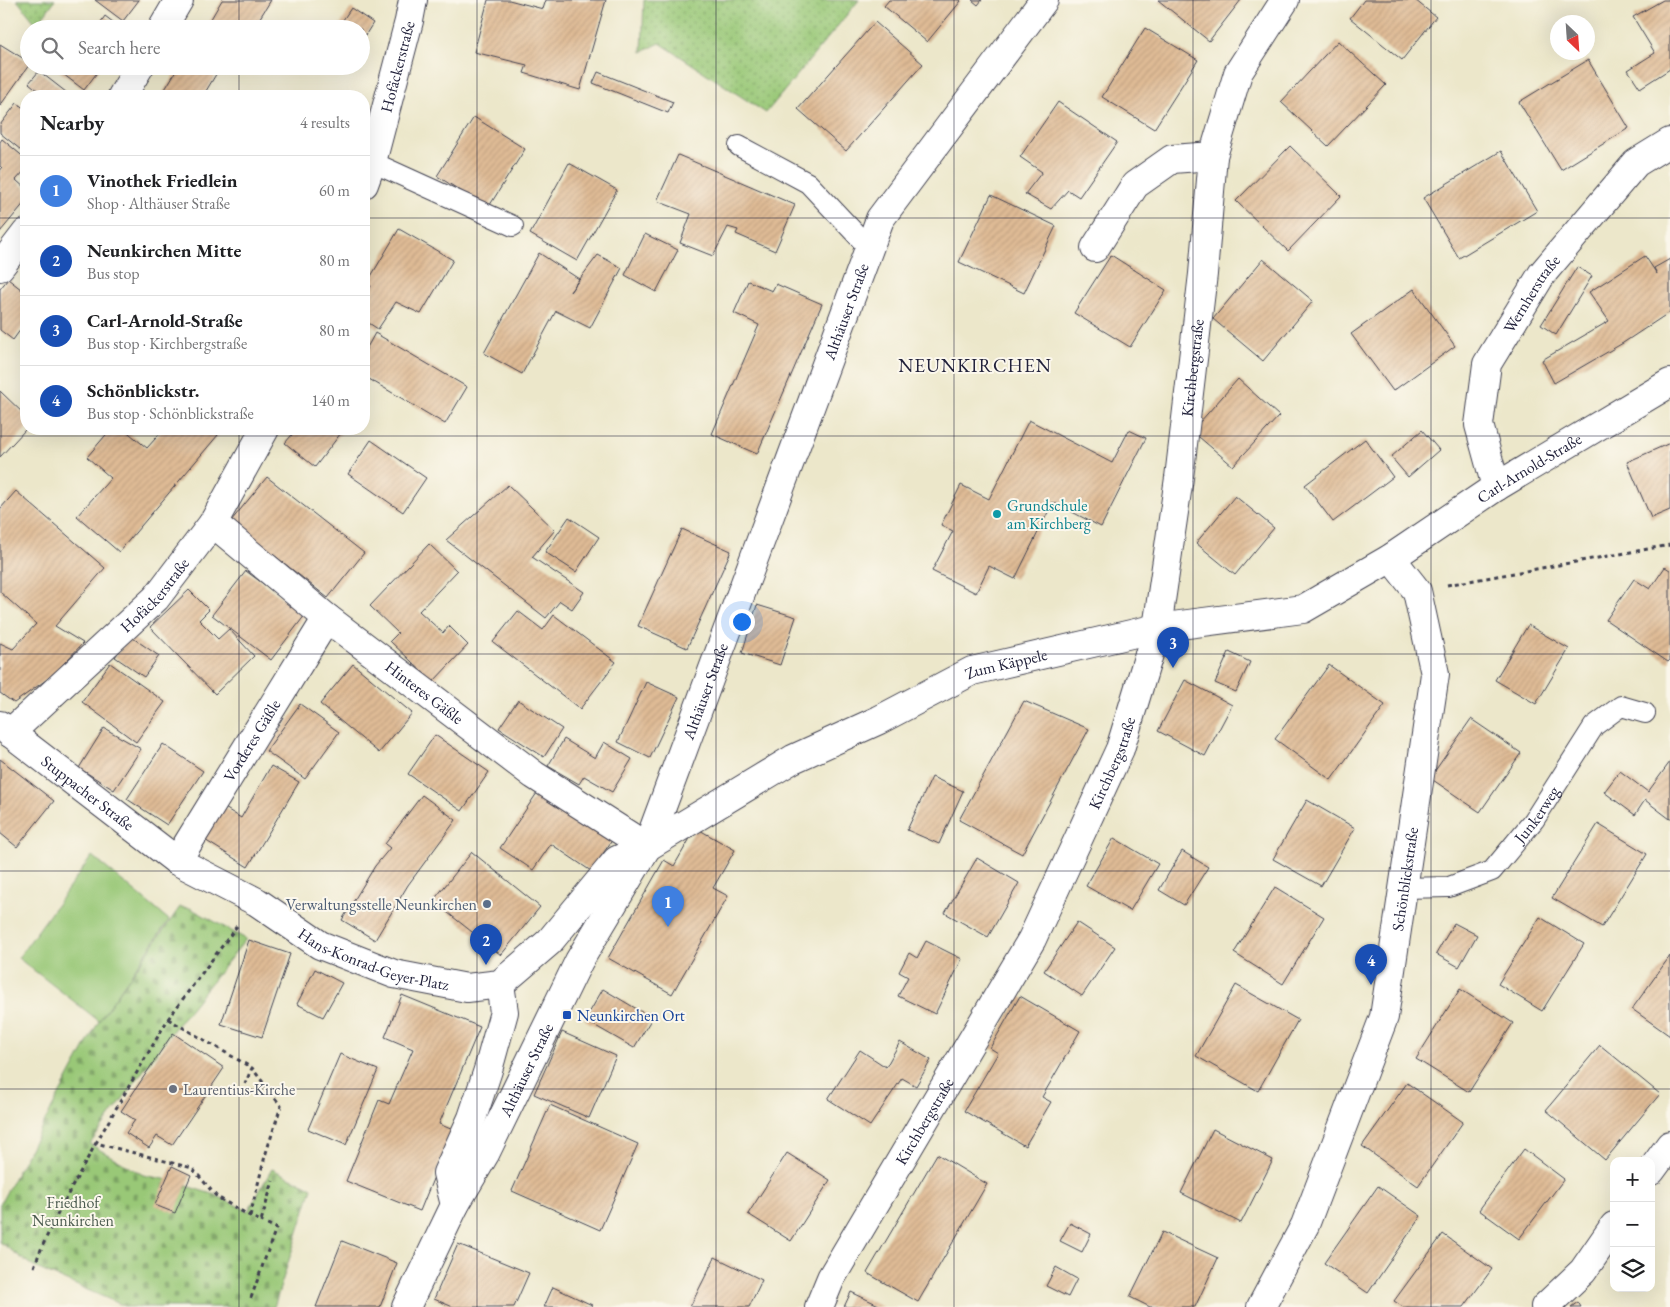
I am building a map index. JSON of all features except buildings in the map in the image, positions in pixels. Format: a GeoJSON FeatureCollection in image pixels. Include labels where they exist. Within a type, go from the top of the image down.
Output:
{"type":"FeatureCollection","features":[{"type":"Feature","properties":{"kind":"street"},"geometry":{"type":"LineString","coordinates":[[167,20],[179,0]]}},
{"type":"Feature","properties":{"kind":"street","name":"Hofäckerstraße"},"geometry":{"type":"LineString","coordinates":[[370,166],[413,0]]}},
{"type":"Feature","properties":{"kind":"street","name":"Althäuser Straße"},"geometry":{"type":"LineString","coordinates":[[406,1307],[455,1205],[485,1154],[579,962],[647,847],[880,219],[1044,0]]}},
{"type":"Feature","properties":{"kind":"street","name":"Kirchbergstraße"},"geometry":{"type":"LineString","coordinates":[[819,1307],[831,1278],[1032,940],[1120,750],[1157,628],[1179,478],[1200,304],[1213,156],[1238,74],[1285,0]]}},
{"type":"Feature","properties":{"kind":"street"},"geometry":{"type":"LineString","coordinates":[[126,90],[135,75]]}},
{"type":"Feature","properties":{"kind":"street","name":"Wernherstraße"},"geometry":{"type":"LineString","coordinates":[[1496,487],[1479,425],[1487,364],[1542,274],[1636,163],[1670,142]]}},
{"type":"Feature","properties":{"kind":"street"},"geometry":{"type":"LineString","coordinates":[[1095,248],[1135,185],[1172,159],[1213,156]]}},
{"type":"Feature","properties":{"kind":"street"},"geometry":{"type":"LineString","coordinates":[[0,267],[20,241]]}},
{"type":"Feature","properties":{"kind":"street","name":"Carl-Arnold-Straße"},"geometry":{"type":"LineString","coordinates":[[1391,558],[1496,487],[1670,383]]}},
{"type":"Feature","properties":{"kind":"street","name":"Hofäckerstraße"},"geometry":{"type":"LineString","coordinates":[[5,729],[156,598],[213,523],[262,435]]}},
{"type":"Feature","properties":{"kind":"street","name":"Hinteres Gäßle"},"geometry":{"type":"LineString","coordinates":[[213,523],[327,618],[534,775],[647,847]]}},
{"type":"Feature","properties":{"kind":"street","name":"Zum Käppele"},"geometry":{"type":"LineString","coordinates":[[647,847],[793,759],[879,720],[972,671],[1157,628],[1302,609],[1391,558]]}},
{"type":"Feature","properties":{"kind":"street","name":"Schönblickstraße"},"geometry":{"type":"LineString","coordinates":[[1260,1307],[1305,1225],[1384,1016],[1435,674],[1417,591],[1391,558]]}},
{"type":"Feature","properties":{"kind":"street","name":"Vorderes Gäßle"},"geometry":{"type":"LineString","coordinates":[[177,861],[327,618]]}},
{"type":"Feature","properties":{"kind":"street","name":"Stuppacher Straße"},"geometry":{"type":"LineString","coordinates":[[5,729],[177,861]]}},
{"type":"Feature","properties":{"kind":"street"},"geometry":{"type":"LineString","coordinates":[[455,1205],[447,1173],[472,1118],[488,1070],[504,1012],[500,984],[549,942],[617,860],[647,847]]}},
{"type":"Feature","properties":{"kind":"street","name":"Hans-Konrad-Geyer-Platz"},"geometry":{"type":"LineString","coordinates":[[177,861],[256,902],[320,945],[394,974],[468,988],[500,984]]}},
{"type":"Feature","properties":{"kind":"street"},"geometry":{"type":"LineString","coordinates":[[1655,1166],[1670,1145]]}},
{"type":"Feature","properties":{"kind":"street"},"geometry":{"type":"LineString","coordinates":[[1545,1307],[1583,1272],[1610,1232]]}},
{"type":"Feature","properties":{"kind":"lane"},"geometry":{"type":"LineString","coordinates":[[739,146],[808,183],[869,248]]}},
{"type":"Feature","properties":{"kind":"lane","name":"Hofäckerstraße"},"geometry":{"type":"LineString","coordinates":[[370,174],[513,226]]}},
{"type":"Feature","properties":{"kind":"lane","name":"Junkerweg"},"geometry":{"type":"LineString","coordinates":[[1402,888],[1450,887],[1492,871],[1534,820],[1594,726],[1622,706],[1645,713]]}},
{"type":"Feature","properties":{"kind":"path"},"geometry":{"type":"LineString","coordinates":[[1417,591],[1670,545]]}},
{"type":"Feature","properties":{"kind":"path"},"geometry":{"type":"LineString","coordinates":[[34,1267],[67,1194],[168,1019],[256,902]]}},
{"type":"Feature","properties":{"kind":"path"},"geometry":{"type":"LineString","coordinates":[[168,1019],[252,1068],[281,1106],[250,1216]]}},
{"type":"Feature","properties":{"kind":"path"},"geometry":{"type":"LineString","coordinates":[[245,1084],[252,1068]]}},
{"type":"Feature","properties":{"kind":"path"},"geometry":{"type":"LineString","coordinates":[[96,1143],[192,1168],[217,1196],[250,1216],[276,1228],[251,1298]]}},
{"type":"Feature","properties":{"kind":"path"},"geometry":{"type":"LineString","coordinates":[[261,1221],[273,1181]]}},
{"type":"Feature","properties":{"kind":"green space"},"geometry":{"type":"Polygon","coordinates":[[[17,0],[55,0],[41,20],[33,20],[17,0]]]}},
{"type":"Feature","properties":{"kind":"green space"},"geometry":{"type":"Polygon","coordinates":[[[644,0],[859,0],[766,113],[660,43],[642,52],[644,0]]]}},
{"type":"Feature","properties":{"kind":"green space"},"geometry":{"type":"Polygon","coordinates":[[[92,856],[169,920],[99,1021],[18,958],[92,856]]]}},
{"type":"Feature","properties":{"kind":"green space","name":"Friedhof Neunkirchen"},"geometry":{"type":"Polygon","coordinates":[[[180,907],[190,908],[246,939],[170,1034],[90,1144],[143,1175],[164,1179],[215,1195],[248,1211],[272,1169],[312,1188],[274,1307],[127,1307],[34,1267],[0,1242],[0,1204],[99,1021],[180,907]]]}},
{"type":"Feature","properties":{"kind":"place","name":"Grundschule am Kirchberg"},"geometry":{"type":"Point","coordinates":[997,514]}},
{"type":"Feature","properties":{"kind":"place","name":"Carl-Arnold-Straße"},"geometry":{"type":"Point","coordinates":[1173,668]}},
{"type":"Feature","properties":{"kind":"place","name":"Verwaltungsstelle Neunkirchen"},"geometry":{"type":"Point","coordinates":[487,904]}},
{"type":"Feature","properties":{"kind":"place","name":"Vinothek Friedlein"},"geometry":{"type":"Point","coordinates":[668,927]}},
{"type":"Feature","properties":{"kind":"place","name":"Neunkirchen Mitte"},"geometry":{"type":"Point","coordinates":[486,965]}},
{"type":"Feature","properties":{"kind":"place","name":"Schönblickstr."},"geometry":{"type":"Point","coordinates":[1371,985]}},
{"type":"Feature","properties":{"kind":"place","name":"Neunkirchen Ort"},"geometry":{"type":"Point","coordinates":[567,1015]}},
{"type":"Feature","properties":{"kind":"place","name":"Laurentius-Kirche"},"geometry":{"type":"Point","coordinates":[173,1089]}},
{"type":"Feature","properties":{"kind":"district","name":"NEUNKIRCHEN"},"geometry":{"type":"Point","coordinates":[975,365]}}]}
